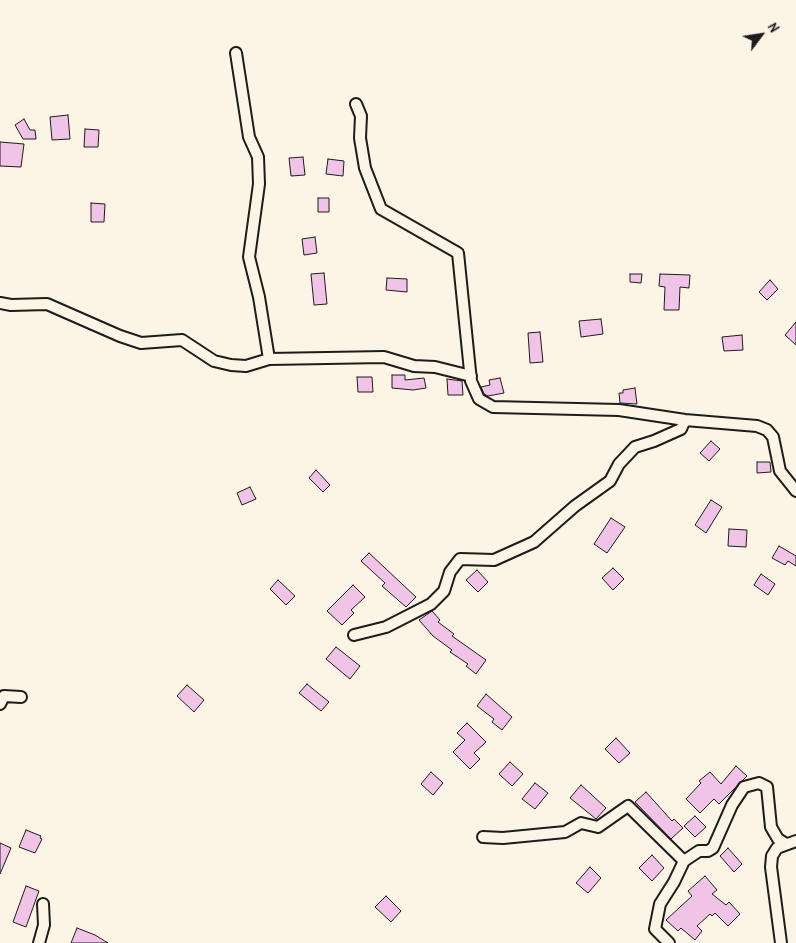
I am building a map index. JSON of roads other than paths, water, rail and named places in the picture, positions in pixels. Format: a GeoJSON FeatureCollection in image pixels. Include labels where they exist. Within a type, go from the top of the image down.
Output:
{"type":"FeatureCollection","features":[{"type":"Feature","properties":{"kind":"street"},"geometry":{"type":"LineString","coordinates":[[236,52],[249,137],[258,157],[259,184],[249,257],[259,297],[269,359]]}},
{"type":"Feature","properties":{"kind":"street"},"geometry":{"type":"LineString","coordinates":[[356,104],[361,116],[360,138],[365,168],[381,209],[458,253],[471,376],[479,399],[493,407],[619,410],[686,420],[757,426],[767,430],[773,437],[780,471],[796,491]]}},
{"type":"Feature","properties":{"kind":"street"},"geometry":{"type":"LineString","coordinates":[[0,303],[11,306],[47,304],[120,336],[141,343],[182,340],[214,361],[231,365],[246,366],[269,359],[384,357],[414,366],[435,367],[471,376]]}},
{"type":"Feature","properties":{"kind":"street"},"geometry":{"type":"LineString","coordinates":[[354,635],[386,627],[431,604],[444,591],[450,572],[460,559],[494,560],[534,542],[575,506],[610,481],[620,464],[635,447],[681,429],[686,420]]}},
{"type":"Feature","properties":{"kind":"street"},"geometry":{"type":"LineString","coordinates":[[0,704],[4,696],[21,697]]}},
{"type":"Feature","properties":{"kind":"street"},"geometry":{"type":"LineString","coordinates":[[669,943],[655,929],[660,904],[674,882],[684,861],[699,851],[708,851],[713,848],[732,805],[744,787],[759,783],[767,787],[771,827],[778,839],[791,842]]}},
{"type":"Feature","properties":{"kind":"street"},"geometry":{"type":"LineString","coordinates":[[483,837],[503,838],[565,832],[581,823],[598,828],[628,806],[684,861]]}},
{"type":"Feature","properties":{"kind":"street"},"geometry":{"type":"LineString","coordinates":[[781,943],[771,867],[772,856],[778,848],[791,842]]}},
{"type":"Feature","properties":{"kind":"street"},"geometry":{"type":"LineString","coordinates":[[39,943],[44,925],[43,904]]}}]}
